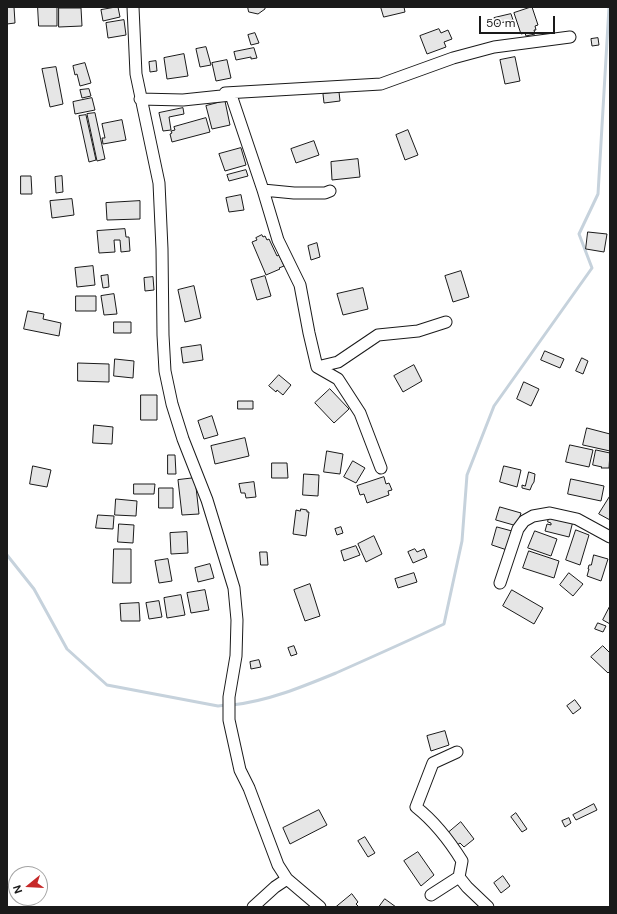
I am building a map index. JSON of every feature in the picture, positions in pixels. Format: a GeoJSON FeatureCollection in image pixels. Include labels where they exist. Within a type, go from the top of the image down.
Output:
{"type":"FeatureCollection","features":[{"type":"Feature","properties":{"kind":"street"},"geometry":{"type":"LineString","coordinates":[[133,7],[136,74],[158,182],[162,249],[165,371],[174,411],[183,439],[207,500],[234,588],[237,634],[236,656],[229,699],[229,720],[240,770],[249,788],[278,865],[287,879],[320,907]]}},
{"type":"Feature","properties":{"kind":"street"},"geometry":{"type":"LineString","coordinates":[[140,98],[381,84],[453,58],[494,47],[570,37]]}},
{"type":"Feature","properties":{"kind":"street"},"geometry":{"type":"LineString","coordinates":[[140,98],[183,100],[231,95],[278,240],[300,285],[317,367],[338,379],[360,413],[381,468]]}},
{"type":"Feature","properties":{"kind":"street"},"geometry":{"type":"LineString","coordinates":[[263,190],[294,193],[330,192]]}},
{"type":"Feature","properties":{"kind":"street"},"geometry":{"type":"LineString","coordinates":[[317,367],[338,362],[378,335],[418,331],[446,322]]}},
{"type":"Feature","properties":{"kind":"street"},"geometry":{"type":"LineString","coordinates":[[500,583],[518,529],[524,521],[533,516],[550,512],[577,519],[610,537]]}},
{"type":"Feature","properties":{"kind":"street"},"geometry":{"type":"LineString","coordinates":[[431,896],[459,877],[462,860],[430,818],[416,807],[433,763],[457,752]]}},
{"type":"Feature","properties":{"kind":"street"},"geometry":{"type":"LineString","coordinates":[[459,877],[488,907]]}},
{"type":"Feature","properties":{"kind":"street"},"geometry":{"type":"LineString","coordinates":[[253,907],[275,887],[287,879]]}},
{"type":"Feature","properties":{"kind":"building"},"geometry":{"type":"Polygon","coordinates":[[[7,7],[14,7],[15,23],[7,24],[7,7]]]}},
{"type":"Feature","properties":{"kind":"building"},"geometry":{"type":"Polygon","coordinates":[[[38,7],[57,7],[57,26],[39,26],[38,7]]]}},
{"type":"Feature","properties":{"kind":"building"},"geometry":{"type":"Polygon","coordinates":[[[118,7],[120,17],[103,21],[101,10],[118,7]]]}},
{"type":"Feature","properties":{"kind":"building"},"geometry":{"type":"Polygon","coordinates":[[[248,7],[265,7],[265,9],[258,14],[249,12],[248,7]]]}},
{"type":"Feature","properties":{"kind":"building"},"geometry":{"type":"Polygon","coordinates":[[[381,7],[404,7],[405,12],[384,17],[381,7]]]}},
{"type":"Feature","properties":{"kind":"building"},"geometry":{"type":"Polygon","coordinates":[[[532,7],[538,25],[535,26],[535,34],[526,36],[525,33],[521,34],[514,13],[532,7]]]}},
{"type":"Feature","properties":{"kind":"building"},"geometry":{"type":"Polygon","coordinates":[[[59,8],[81,8],[82,26],[59,27],[59,8]]]}},
{"type":"Feature","properties":{"kind":"building"},"geometry":{"type":"Polygon","coordinates":[[[511,14],[513,20],[496,24],[494,18],[511,14]]]}},
{"type":"Feature","properties":{"kind":"building"},"geometry":{"type":"Polygon","coordinates":[[[124,20],[126,35],[108,38],[106,23],[124,20]]]}},
{"type":"Feature","properties":{"kind":"building"},"geometry":{"type":"Polygon","coordinates":[[[439,29],[441,33],[448,30],[452,39],[444,42],[446,47],[427,54],[420,36],[439,29]]]}},
{"type":"Feature","properties":{"kind":"building"},"geometry":{"type":"Polygon","coordinates":[[[255,33],[259,43],[251,45],[248,35],[255,33]]]}},
{"type":"Feature","properties":{"kind":"building"},"geometry":{"type":"Polygon","coordinates":[[[598,38],[599,45],[592,46],[591,39],[598,38]]]}},
{"type":"Feature","properties":{"kind":"building"},"geometry":{"type":"Polygon","coordinates":[[[206,47],[211,65],[200,67],[196,49],[206,47]]]}},
{"type":"Feature","properties":{"kind":"building"},"geometry":{"type":"Polygon","coordinates":[[[254,48],[257,58],[251,59],[251,57],[236,60],[234,52],[254,48]]]}},
{"type":"Feature","properties":{"kind":"building"},"geometry":{"type":"Polygon","coordinates":[[[184,54],[188,76],[167,79],[164,58],[184,54]]]}},
{"type":"Feature","properties":{"kind":"building"},"geometry":{"type":"Polygon","coordinates":[[[515,57],[520,81],[505,84],[500,60],[515,57]]]}},
{"type":"Feature","properties":{"kind":"building"},"geometry":{"type":"Polygon","coordinates":[[[227,60],[231,78],[216,81],[212,63],[227,60]]]}},
{"type":"Feature","properties":{"kind":"building"},"geometry":{"type":"Polygon","coordinates":[[[156,61],[157,71],[150,72],[149,62],[156,61]]]}},
{"type":"Feature","properties":{"kind":"building"},"geometry":{"type":"Polygon","coordinates":[[[85,63],[91,83],[80,86],[73,66],[85,63]]]}},
{"type":"Feature","properties":{"kind":"building"},"geometry":{"type":"Polygon","coordinates":[[[56,67],[63,104],[50,107],[42,69],[56,67]]]}},
{"type":"Feature","properties":{"kind":"building"},"geometry":{"type":"Polygon","coordinates":[[[89,89],[91,96],[82,98],[80,90],[89,89]]]}},
{"type":"Feature","properties":{"kind":"building"},"geometry":{"type":"Polygon","coordinates":[[[339,92],[340,101],[324,103],[323,94],[339,92]]]}},
{"type":"Feature","properties":{"kind":"building"},"geometry":{"type":"Polygon","coordinates":[[[92,98],[95,110],[75,114],[73,102],[92,98]]]}},
{"type":"Feature","properties":{"kind":"building"},"geometry":{"type":"Polygon","coordinates":[[[225,101],[230,125],[212,129],[206,106],[225,101]]]}},
{"type":"Feature","properties":{"kind":"building"},"geometry":{"type":"Polygon","coordinates":[[[183,108],[184,114],[169,117],[171,130],[163,131],[159,113],[183,108]]]}},
{"type":"Feature","properties":{"kind":"building"},"geometry":{"type":"Polygon","coordinates":[[[95,113],[105,159],[97,161],[87,114],[95,113]]]}},
{"type":"Feature","properties":{"kind":"building"},"geometry":{"type":"Polygon","coordinates":[[[86,115],[96,160],[89,162],[79,116],[86,115]]]}},
{"type":"Feature","properties":{"kind":"building"},"geometry":{"type":"Polygon","coordinates":[[[206,118],[210,132],[172,142],[170,134],[172,133],[171,131],[175,130],[174,127],[206,118]]]}},
{"type":"Feature","properties":{"kind":"building"},"geometry":{"type":"Polygon","coordinates":[[[122,120],[126,140],[103,144],[102,138],[105,138],[102,124],[122,120]]]}},
{"type":"Feature","properties":{"kind":"building"},"geometry":{"type":"Polygon","coordinates":[[[408,130],[418,155],[405,160],[396,135],[408,130]]]}},
{"type":"Feature","properties":{"kind":"building"},"geometry":{"type":"Polygon","coordinates":[[[314,141],[319,155],[296,163],[291,149],[314,141]]]}},
{"type":"Feature","properties":{"kind":"building"},"geometry":{"type":"Polygon","coordinates":[[[241,148],[246,165],[225,171],[219,154],[241,148]]]}},
{"type":"Feature","properties":{"kind":"building"},"geometry":{"type":"Polygon","coordinates":[[[358,159],[360,177],[332,180],[331,162],[358,159]]]}},
{"type":"Feature","properties":{"kind":"building"},"geometry":{"type":"Polygon","coordinates":[[[246,170],[248,176],[229,181],[227,175],[246,170]]]}},
{"type":"Feature","properties":{"kind":"building"},"geometry":{"type":"Polygon","coordinates":[[[21,176],[31,176],[32,194],[21,194],[21,176]]]}},
{"type":"Feature","properties":{"kind":"building"},"geometry":{"type":"Polygon","coordinates":[[[62,176],[63,192],[56,193],[55,177],[62,176]]]}},
{"type":"Feature","properties":{"kind":"building"},"geometry":{"type":"Polygon","coordinates":[[[241,195],[244,210],[229,212],[226,198],[241,195]]]}},
{"type":"Feature","properties":{"kind":"building"},"geometry":{"type":"Polygon","coordinates":[[[72,199],[74,215],[52,218],[50,201],[72,199]]]}},
{"type":"Feature","properties":{"kind":"building"},"geometry":{"type":"Polygon","coordinates":[[[140,201],[140,219],[107,220],[106,203],[140,201]]]}},
{"type":"Feature","properties":{"kind":"building"},"geometry":{"type":"Polygon","coordinates":[[[125,229],[126,237],[129,237],[130,251],[121,252],[120,240],[114,240],[115,252],[99,253],[97,231],[125,229]]]}},
{"type":"Feature","properties":{"kind":"building"},"geometry":{"type":"Polygon","coordinates":[[[588,232],[607,234],[604,252],[586,249],[588,232]]]}},
{"type":"Feature","properties":{"kind":"building"},"geometry":{"type":"Polygon","coordinates":[[[262,235],[263,237],[265,236],[267,240],[269,239],[277,256],[279,255],[284,266],[266,275],[252,242],[257,240],[256,238],[262,235]]]}},
{"type":"Feature","properties":{"kind":"building"},"geometry":{"type":"Polygon","coordinates":[[[317,243],[320,257],[311,260],[308,246],[317,243]]]}},
{"type":"Feature","properties":{"kind":"building"},"geometry":{"type":"Polygon","coordinates":[[[93,266],[95,285],[77,287],[75,268],[93,266]]]}},
{"type":"Feature","properties":{"kind":"building"},"geometry":{"type":"Polygon","coordinates":[[[461,271],[469,297],[453,302],[445,276],[461,271]]]}},
{"type":"Feature","properties":{"kind":"building"},"geometry":{"type":"Polygon","coordinates":[[[108,275],[109,287],[103,288],[101,276],[108,275]]]}},
{"type":"Feature","properties":{"kind":"building"},"geometry":{"type":"Polygon","coordinates":[[[265,276],[271,296],[257,300],[251,280],[265,276]]]}},
{"type":"Feature","properties":{"kind":"building"},"geometry":{"type":"Polygon","coordinates":[[[153,277],[154,290],[145,291],[144,278],[153,277]]]}},
{"type":"Feature","properties":{"kind":"building"},"geometry":{"type":"Polygon","coordinates":[[[194,286],[201,318],[185,322],[178,290],[194,286]]]}},
{"type":"Feature","properties":{"kind":"building"},"geometry":{"type":"Polygon","coordinates":[[[363,288],[368,309],[343,315],[337,294],[363,288]]]}},
{"type":"Feature","properties":{"kind":"building"},"geometry":{"type":"Polygon","coordinates":[[[114,294],[117,314],[104,315],[101,296],[114,294]]]}},
{"type":"Feature","properties":{"kind":"building"},"geometry":{"type":"Polygon","coordinates":[[[76,296],[96,296],[96,311],[76,311],[76,296]]]}},
{"type":"Feature","properties":{"kind":"building"},"geometry":{"type":"Polygon","coordinates":[[[28,311],[44,314],[43,319],[61,323],[59,336],[24,329],[28,311]]]}},
{"type":"Feature","properties":{"kind":"building"},"geometry":{"type":"Polygon","coordinates":[[[114,322],[131,322],[131,333],[114,333],[114,322]]]}},
{"type":"Feature","properties":{"kind":"building"},"geometry":{"type":"Polygon","coordinates":[[[201,345],[203,360],[183,363],[181,348],[201,345]]]}},
{"type":"Feature","properties":{"kind":"building"},"geometry":{"type":"Polygon","coordinates":[[[545,351],[564,359],[560,368],[541,360],[545,351]]]}},
{"type":"Feature","properties":{"kind":"building"},"geometry":{"type":"Polygon","coordinates":[[[582,358],[588,361],[583,374],[576,371],[582,358]]]}},
{"type":"Feature","properties":{"kind":"building"},"geometry":{"type":"Polygon","coordinates":[[[115,359],[134,361],[133,378],[114,376],[115,359]]]}},
{"type":"Feature","properties":{"kind":"building"},"geometry":{"type":"Polygon","coordinates":[[[78,363],[109,364],[109,382],[78,381],[78,363]]]}},
{"type":"Feature","properties":{"kind":"building"},"geometry":{"type":"Polygon","coordinates":[[[414,365],[422,381],[403,392],[394,376],[414,365]]]}},
{"type":"Feature","properties":{"kind":"building"},"geometry":{"type":"Polygon","coordinates":[[[279,375],[291,385],[283,395],[277,390],[276,392],[269,386],[279,375]]]}},
{"type":"Feature","properties":{"kind":"building"},"geometry":{"type":"Polygon","coordinates":[[[524,382],[539,389],[531,406],[517,399],[524,382]]]}},
{"type":"Feature","properties":{"kind":"building"},"geometry":{"type":"Polygon","coordinates":[[[330,389],[349,409],[334,423],[315,403],[330,389]]]}},
{"type":"Feature","properties":{"kind":"building"},"geometry":{"type":"Polygon","coordinates":[[[141,395],[157,395],[157,420],[141,420],[141,395]]]}},
{"type":"Feature","properties":{"kind":"building"},"geometry":{"type":"Polygon","coordinates":[[[238,401],[253,401],[253,409],[238,409],[238,401]]]}},
{"type":"Feature","properties":{"kind":"building"},"geometry":{"type":"Polygon","coordinates":[[[212,416],[218,435],[204,439],[198,421],[212,416]]]}},
{"type":"Feature","properties":{"kind":"building"},"geometry":{"type":"Polygon","coordinates":[[[94,425],[113,427],[112,444],[93,443],[94,425]]]}},
{"type":"Feature","properties":{"kind":"building"},"geometry":{"type":"Polygon","coordinates":[[[587,428],[610,434],[610,451],[583,445],[587,428]]]}},
{"type":"Feature","properties":{"kind":"building"},"geometry":{"type":"Polygon","coordinates":[[[245,438],[249,456],[215,464],[211,446],[245,438]]]}},
{"type":"Feature","properties":{"kind":"building"},"geometry":{"type":"Polygon","coordinates":[[[570,445],[593,450],[589,467],[566,462],[570,445]]]}},
{"type":"Feature","properties":{"kind":"building"},"geometry":{"type":"Polygon","coordinates":[[[596,450],[610,453],[609,468],[601,468],[602,467],[593,465],[596,450]]]}},
{"type":"Feature","properties":{"kind":"building"},"geometry":{"type":"Polygon","coordinates":[[[327,451],[343,454],[340,474],[324,472],[327,451]]]}},
{"type":"Feature","properties":{"kind":"building"},"geometry":{"type":"Polygon","coordinates":[[[168,455],[175,455],[176,474],[168,474],[168,455]]]}},
{"type":"Feature","properties":{"kind":"building"},"geometry":{"type":"Polygon","coordinates":[[[353,461],[365,468],[356,483],[344,477],[353,461]]]}},
{"type":"Feature","properties":{"kind":"building"},"geometry":{"type":"Polygon","coordinates":[[[272,463],[287,463],[288,478],[272,478],[272,463]]]}},
{"type":"Feature","properties":{"kind":"building"},"geometry":{"type":"Polygon","coordinates":[[[33,466],[51,470],[47,487],[30,484],[33,466]]]}},
{"type":"Feature","properties":{"kind":"building"},"geometry":{"type":"Polygon","coordinates":[[[504,466],[521,470],[517,487],[500,482],[504,466]]]}},
{"type":"Feature","properties":{"kind":"building"},"geometry":{"type":"Polygon","coordinates":[[[529,472],[535,474],[534,482],[530,490],[522,488],[522,485],[525,486],[529,472]]]}},
{"type":"Feature","properties":{"kind":"building"},"geometry":{"type":"Polygon","coordinates":[[[304,474],[319,475],[318,496],[303,495],[304,474]]]}},
{"type":"Feature","properties":{"kind":"building"},"geometry":{"type":"Polygon","coordinates":[[[384,477],[386,484],[389,483],[392,490],[388,491],[389,495],[367,503],[364,494],[360,495],[357,486],[384,477]]]}},
{"type":"Feature","properties":{"kind":"building"},"geometry":{"type":"Polygon","coordinates":[[[195,478],[199,514],[182,515],[178,480],[195,478]]]}},
{"type":"Feature","properties":{"kind":"building"},"geometry":{"type":"Polygon","coordinates":[[[571,479],[604,486],[601,501],[568,494],[571,479]]]}},
{"type":"Feature","properties":{"kind":"building"},"geometry":{"type":"Polygon","coordinates":[[[254,482],[256,497],[246,498],[245,493],[241,493],[239,484],[254,482]]]}},
{"type":"Feature","properties":{"kind":"building"},"geometry":{"type":"Polygon","coordinates":[[[134,484],[155,484],[154,494],[134,494],[134,484]]]}},
{"type":"Feature","properties":{"kind":"building"},"geometry":{"type":"Polygon","coordinates":[[[159,488],[173,488],[173,508],[159,508],[159,488]]]}},
{"type":"Feature","properties":{"kind":"building"},"geometry":{"type":"Polygon","coordinates":[[[610,496],[610,520],[599,514],[610,496]]]}},
{"type":"Feature","properties":{"kind":"building"},"geometry":{"type":"Polygon","coordinates":[[[116,499],[137,501],[136,516],[115,515],[116,499]]]}},
{"type":"Feature","properties":{"kind":"building"},"geometry":{"type":"Polygon","coordinates":[[[500,507],[521,513],[517,526],[496,520],[500,507]]]}},
{"type":"Feature","properties":{"kind":"building"},"geometry":{"type":"Polygon","coordinates":[[[301,509],[309,512],[306,536],[293,534],[296,510],[300,511],[301,509]]]}},
{"type":"Feature","properties":{"kind":"building"},"geometry":{"type":"Polygon","coordinates":[[[98,515],[114,516],[113,529],[96,528],[98,515]]]}},
{"type":"Feature","properties":{"kind":"building"},"geometry":{"type":"Polygon","coordinates":[[[549,516],[573,521],[569,537],[545,531],[547,524],[551,525],[551,523],[548,522],[549,516]]]}},
{"type":"Feature","properties":{"kind":"building"},"geometry":{"type":"Polygon","coordinates":[[[119,524],[134,525],[133,543],[118,542],[119,524]]]}},
{"type":"Feature","properties":{"kind":"building"},"geometry":{"type":"Polygon","coordinates":[[[341,527],[343,533],[337,535],[335,529],[341,527]]]}},
{"type":"Feature","properties":{"kind":"building"},"geometry":{"type":"Polygon","coordinates":[[[497,527],[512,531],[507,550],[492,545],[497,527]]]}},
{"type":"Feature","properties":{"kind":"building"},"geometry":{"type":"Polygon","coordinates":[[[576,530],[589,535],[580,565],[566,560],[576,530]]]}},
{"type":"Feature","properties":{"kind":"building"},"geometry":{"type":"Polygon","coordinates":[[[535,531],[557,539],[551,556],[528,548],[535,531]]]}},
{"type":"Feature","properties":{"kind":"building"},"geometry":{"type":"Polygon","coordinates":[[[187,532],[188,553],[171,554],[170,533],[187,532]]]}},
{"type":"Feature","properties":{"kind":"building"},"geometry":{"type":"Polygon","coordinates":[[[374,536],[382,554],[366,562],[358,544],[374,536]]]}},
{"type":"Feature","properties":{"kind":"building"},"geometry":{"type":"Polygon","coordinates":[[[356,546],[360,555],[344,561],[341,551],[356,546]]]}},
{"type":"Feature","properties":{"kind":"building"},"geometry":{"type":"Polygon","coordinates":[[[114,549],[131,549],[131,583],[113,583],[114,549]]]}},
{"type":"Feature","properties":{"kind":"building"},"geometry":{"type":"Polygon","coordinates":[[[415,549],[417,552],[424,549],[427,557],[413,563],[408,552],[415,549]]]}},
{"type":"Feature","properties":{"kind":"building"},"geometry":{"type":"Polygon","coordinates":[[[529,551],[559,561],[554,578],[523,568],[529,551]]]}},
{"type":"Feature","properties":{"kind":"building"},"geometry":{"type":"Polygon","coordinates":[[[260,552],[267,552],[268,565],[261,565],[260,552]]]}},
{"type":"Feature","properties":{"kind":"building"},"geometry":{"type":"Polygon","coordinates":[[[594,555],[608,559],[601,581],[587,576],[589,565],[591,565],[594,555]]]}},
{"type":"Feature","properties":{"kind":"building"},"geometry":{"type":"Polygon","coordinates":[[[168,559],[172,581],[159,583],[155,561],[168,559]]]}},
{"type":"Feature","properties":{"kind":"building"},"geometry":{"type":"Polygon","coordinates":[[[210,564],[214,578],[198,582],[195,568],[210,564]]]}},
{"type":"Feature","properties":{"kind":"building"},"geometry":{"type":"Polygon","coordinates":[[[414,573],[417,582],[398,588],[395,579],[414,573]]]}},
{"type":"Feature","properties":{"kind":"building"},"geometry":{"type":"Polygon","coordinates":[[[569,573],[583,584],[573,596],[560,585],[569,573]]]}},
{"type":"Feature","properties":{"kind":"building"},"geometry":{"type":"Polygon","coordinates":[[[310,584],[320,616],[305,621],[294,590],[310,584]]]}},
{"type":"Feature","properties":{"kind":"building"},"geometry":{"type":"Polygon","coordinates":[[[205,590],[209,610],[191,613],[187,593],[205,590]]]}},
{"type":"Feature","properties":{"kind":"building"},"geometry":{"type":"Polygon","coordinates":[[[512,590],[543,608],[534,624],[503,606],[512,590]]]}},
{"type":"Feature","properties":{"kind":"building"},"geometry":{"type":"Polygon","coordinates":[[[181,595],[185,615],[167,618],[164,598],[181,595]]]}},
{"type":"Feature","properties":{"kind":"building"},"geometry":{"type":"Polygon","coordinates":[[[159,601],[162,617],[149,619],[146,603],[159,601]]]}},
{"type":"Feature","properties":{"kind":"building"},"geometry":{"type":"Polygon","coordinates":[[[139,603],[140,621],[121,621],[120,604],[139,603]]]}},
{"type":"Feature","properties":{"kind":"building"},"geometry":{"type":"Polygon","coordinates":[[[610,606],[610,624],[603,620],[610,606]]]}},
{"type":"Feature","properties":{"kind":"building"},"geometry":{"type":"Polygon","coordinates":[[[598,623],[606,626],[603,632],[595,629],[598,623]]]}},
{"type":"Feature","properties":{"kind":"building"},"geometry":{"type":"Polygon","coordinates":[[[294,646],[297,654],[291,656],[288,648],[294,646]]]}},
{"type":"Feature","properties":{"kind":"building"},"geometry":{"type":"Polygon","coordinates":[[[603,646],[610,653],[610,671],[608,673],[591,657],[603,646]]]}},
{"type":"Feature","properties":{"kind":"building"},"geometry":{"type":"Polygon","coordinates":[[[259,660],[261,667],[251,669],[250,662],[259,660]]]}},
{"type":"Feature","properties":{"kind":"building"},"geometry":{"type":"Polygon","coordinates":[[[575,700],[581,708],[573,714],[567,706],[575,700]]]}},
{"type":"Feature","properties":{"kind":"building"},"geometry":{"type":"Polygon","coordinates":[[[445,731],[449,745],[431,751],[427,736],[445,731]]]}},
{"type":"Feature","properties":{"kind":"building"},"geometry":{"type":"Polygon","coordinates":[[[594,804],[597,810],[576,820],[573,815],[594,804]]]}},
{"type":"Feature","properties":{"kind":"building"},"geometry":{"type":"Polygon","coordinates":[[[319,810],[327,825],[290,844],[283,828],[319,810]]]}},
{"type":"Feature","properties":{"kind":"building"},"geometry":{"type":"Polygon","coordinates":[[[516,813],[527,829],[522,832],[511,817],[516,813]]]}},
{"type":"Feature","properties":{"kind":"building"},"geometry":{"type":"Polygon","coordinates":[[[569,818],[571,823],[565,827],[562,821],[569,818]]]}},
{"type":"Feature","properties":{"kind":"building"},"geometry":{"type":"Polygon","coordinates":[[[461,822],[474,839],[464,847],[460,843],[457,845],[448,833],[461,822]]]}},
{"type":"Feature","properties":{"kind":"building"},"geometry":{"type":"Polygon","coordinates":[[[365,837],[375,853],[368,857],[358,841],[365,837]]]}},
{"type":"Feature","properties":{"kind":"building"},"geometry":{"type":"Polygon","coordinates":[[[418,852],[434,875],[421,886],[404,861],[418,852]]]}},
{"type":"Feature","properties":{"kind":"building"},"geometry":{"type":"Polygon","coordinates":[[[503,876],[510,886],[501,893],[494,883],[503,876]]]}},
{"type":"Feature","properties":{"kind":"building"},"geometry":{"type":"Polygon","coordinates":[[[352,894],[358,902],[356,904],[359,907],[336,907],[352,894]]]}},
{"type":"Feature","properties":{"kind":"building"},"geometry":{"type":"Polygon","coordinates":[[[385,899],[396,907],[379,907],[385,899]]]}},
{"type":"Feature","properties":{"kind":"waterway"},"geometry":{"type":"LineString","coordinates":[[232,705],[285,693],[336,673],[444,624],[462,541],[467,475],[494,406],[592,268],[579,234],[598,194],[609,7]]}},
{"type":"Feature","properties":{"kind":"waterway"},"geometry":{"type":"LineString","coordinates":[[7,555],[34,589],[67,649],[107,685],[218,706],[226,705]]}}]}
